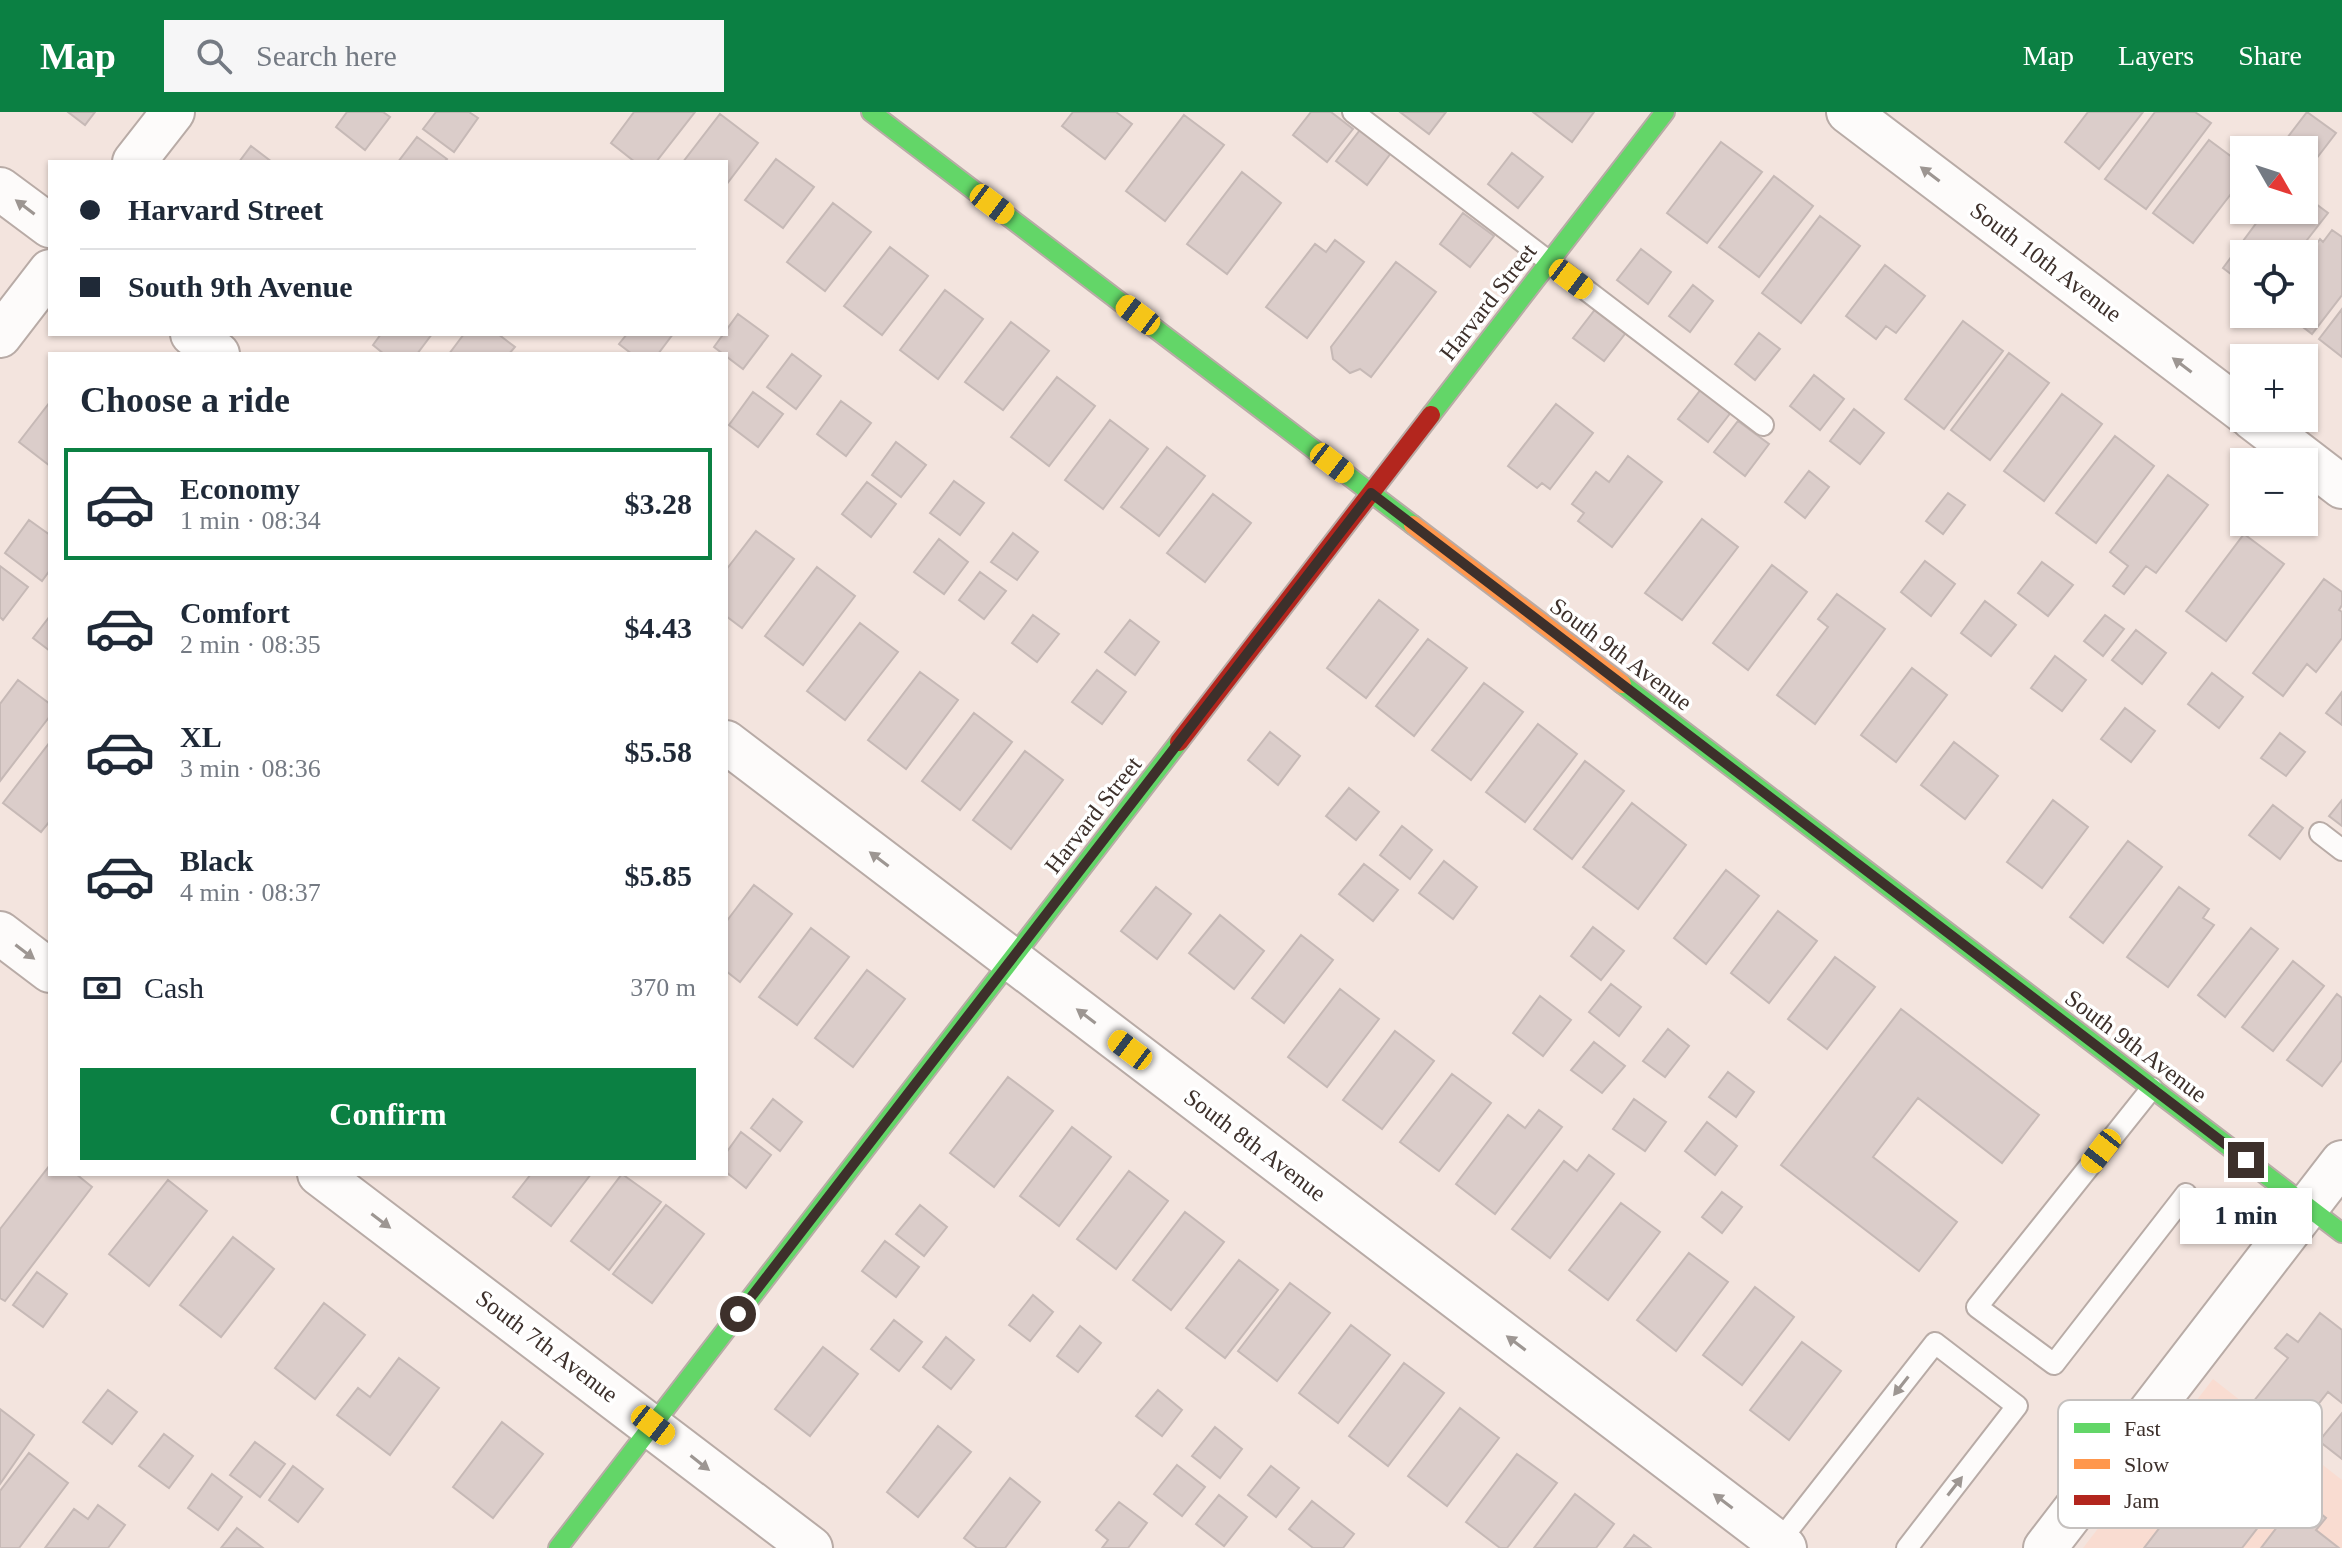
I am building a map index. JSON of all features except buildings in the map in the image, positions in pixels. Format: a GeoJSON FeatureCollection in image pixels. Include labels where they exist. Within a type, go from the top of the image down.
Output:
{"type":"FeatureCollection","features":[{"type":"Feature","properties":{"kind":"street"},"geometry":{"type":"LineString","coordinates":[[136,160],[173,112]]}},
{"type":"Feature","properties":{"kind":"street","name":"South 9th Avenue"},"geometry":{"type":"LineString","coordinates":[[871,112],[2342,1233]]}},
{"type":"Feature","properties":{"kind":"street","name":"Harvard Street"},"geometry":{"type":"LineString","coordinates":[[558,1548],[1665,112]]}},
{"type":"Feature","properties":{"kind":"street","name":"South 10th Avenue"},"geometry":{"type":"LineString","coordinates":[[1848,112],[2230,401]]}},
{"type":"Feature","properties":{"kind":"street"},"geometry":{"type":"LineString","coordinates":[[0,189],[48,225]]}},
{"type":"Feature","properties":{"kind":"street"},"geometry":{"type":"LineString","coordinates":[[0,336],[48,274]]}},
{"type":"Feature","properties":{"kind":"street"},"geometry":{"type":"LineString","coordinates":[[195,336],[215,352]]}},
{"type":"Feature","properties":{"kind":"street"},"geometry":{"type":"LineString","coordinates":[[2270,432],[2342,487]]}},
{"type":"Feature","properties":{"kind":"street","name":"South 8th Avenue"},"geometry":{"type":"LineString","coordinates":[[728,744],[1782,1546]]}},
{"type":"Feature","properties":{"kind":"street"},"geometry":{"type":"LineString","coordinates":[[0,933],[48,969]]}},
{"type":"Feature","properties":{"kind":"street"},"geometry":{"type":"LineString","coordinates":[[2159,1400],[2342,1162]]}},
{"type":"Feature","properties":{"kind":"street","name":"South 7th Avenue"},"geometry":{"type":"LineString","coordinates":[[322,1176],[811,1548]]}},
{"type":"Feature","properties":{"kind":"street"},"geometry":{"type":"LineString","coordinates":[[2045,1548],[2060,1528]]}},
{"type":"Feature","properties":{"kind":"lane"},"geometry":{"type":"LineString","coordinates":[[1353,112],[1763,425]]}},
{"type":"Feature","properties":{"kind":"lane"},"geometry":{"type":"LineString","coordinates":[[2320,833],[2342,850]]}},
{"type":"Feature","properties":{"kind":"lane"},"geometry":{"type":"LineString","coordinates":[[2152,1088],[1977,1307],[2054,1364],[2186,1194]]}},
{"type":"Feature","properties":{"kind":"lane"},"geometry":{"type":"LineString","coordinates":[[1782,1546],[1935,1343],[2017,1406],[1907,1548]]}},
{"type":"Feature","properties":{"kind":"shaded area"},"geometry":{"type":"Polygon","coordinates":[[[2213,1379],[2240,1400],[2197,1400],[2213,1379]]]}},
{"type":"Feature","properties":{"kind":"shaded area"},"geometry":{"type":"Polygon","coordinates":[[[2322,1464],[2342,1480],[2342,1548],[2083,1548],[2098,1528],[2322,1528],[2322,1464]]]}},
{"type":"Feature","properties":{"kind":"traffic: fast"},"geometry":{"type":"LineString","coordinates":[[871,112],[1413,525]]}},
{"type":"Feature","properties":{"kind":"traffic: fast"},"geometry":{"type":"LineString","coordinates":[[1431,415],[1665,112]]}},
{"type":"Feature","properties":{"kind":"traffic: fast"},"geometry":{"type":"LineString","coordinates":[[1622,684],[2342,1233]]}},
{"type":"Feature","properties":{"kind":"traffic: fast"},"geometry":{"type":"LineString","coordinates":[[558,1548],[1179,742]]}},
{"type":"Feature","properties":{"kind":"traffic: slow"},"geometry":{"type":"LineString","coordinates":[[1413,525],[1622,684]]}},
{"type":"Feature","properties":{"kind":"traffic: jam"},"geometry":{"type":"LineString","coordinates":[[1179,742],[1431,415]]}},
{"type":"Feature","properties":{"kind":"route"},"geometry":{"type":"LineString","coordinates":[[738,1314],[1371,493],[2246,1160]]}}]}
